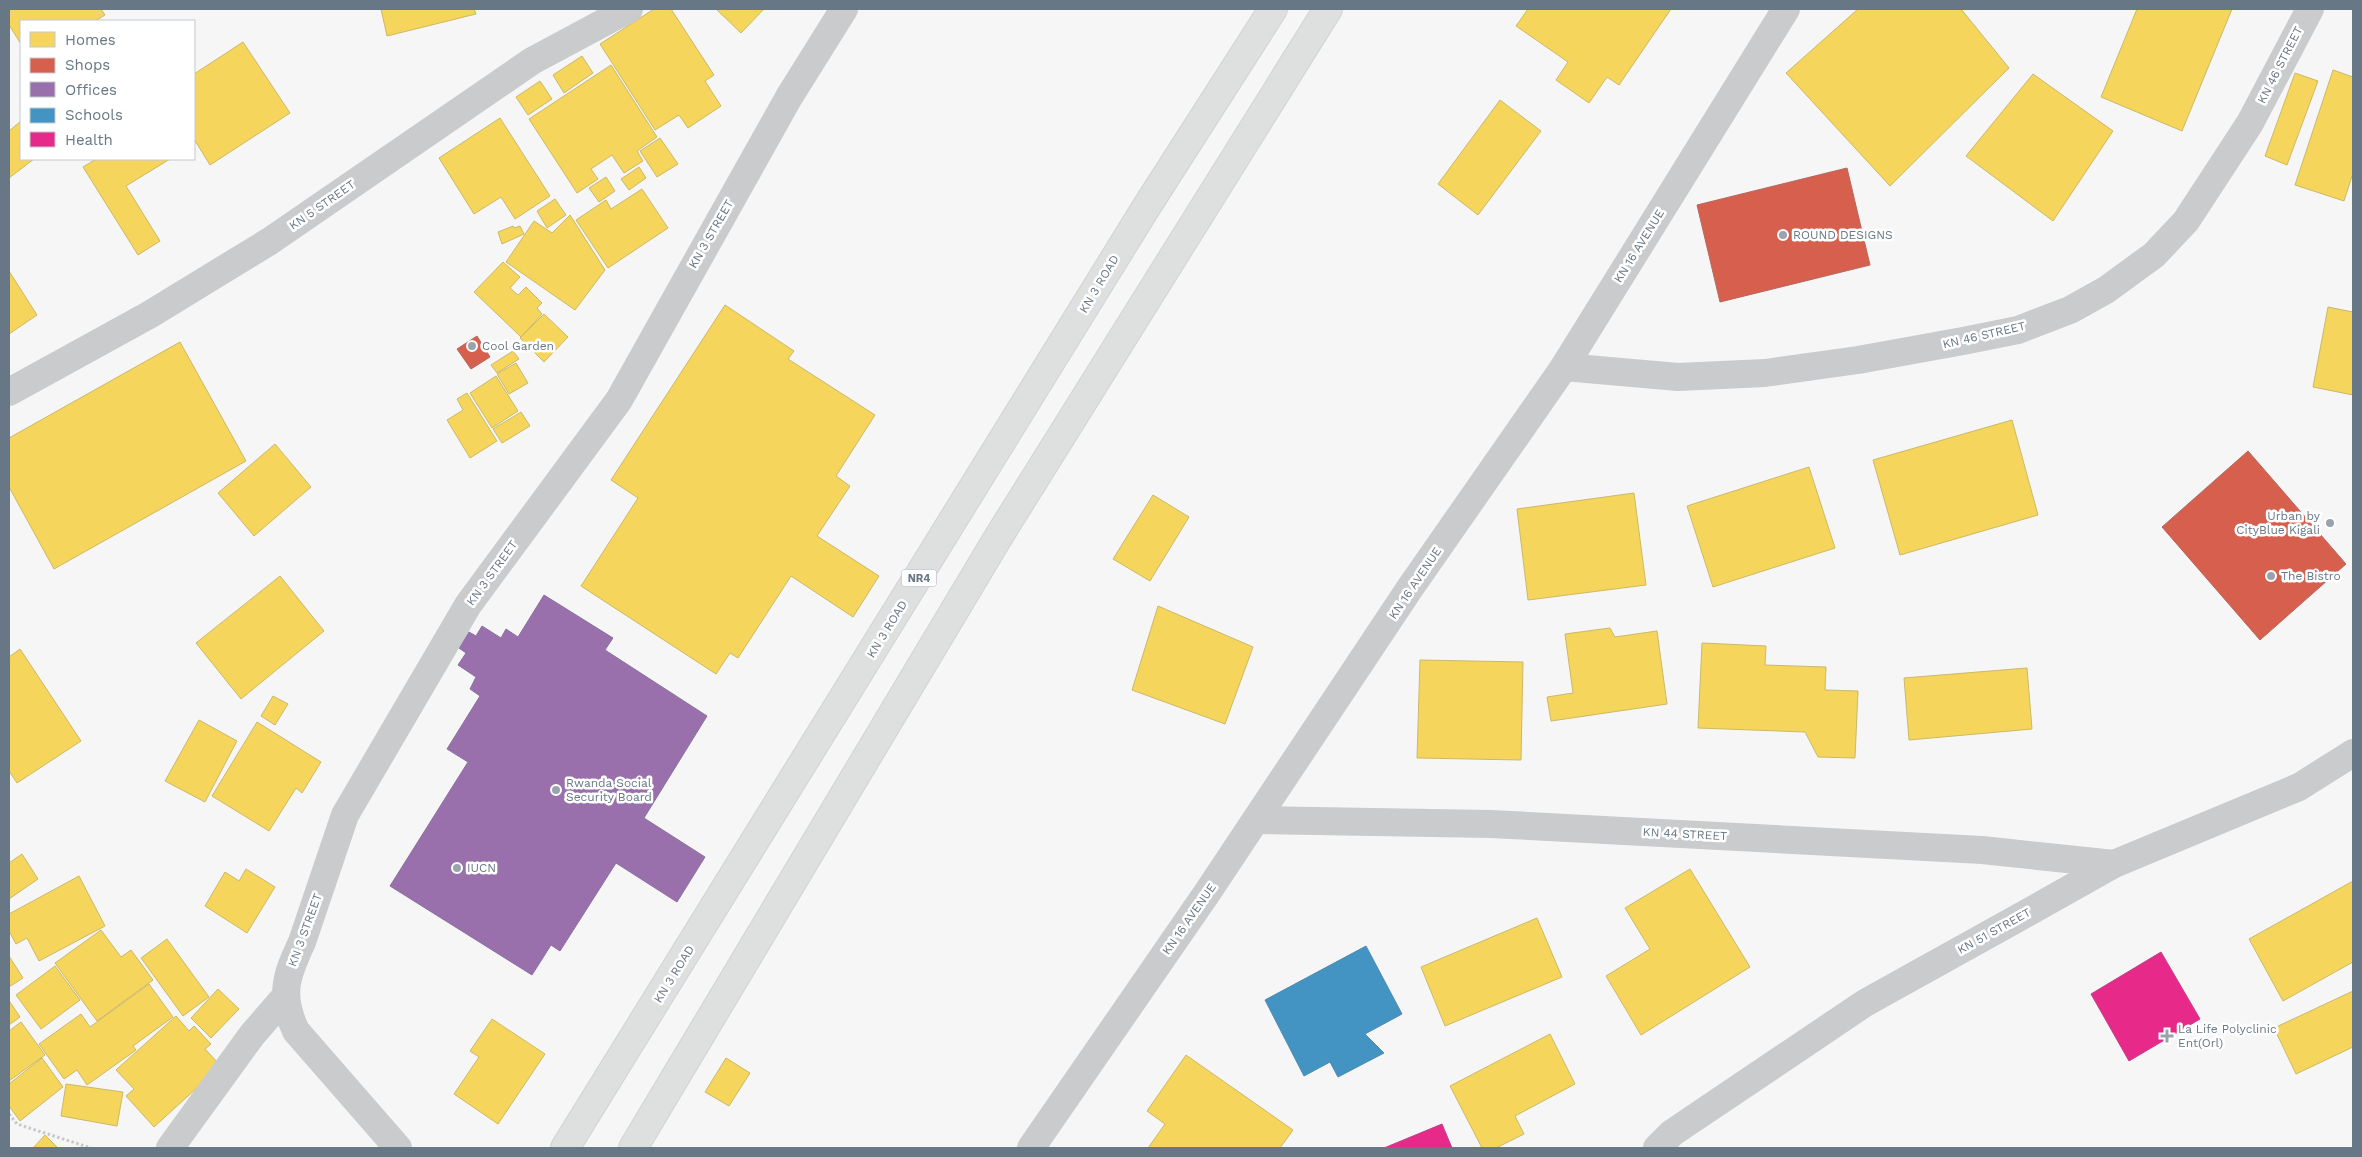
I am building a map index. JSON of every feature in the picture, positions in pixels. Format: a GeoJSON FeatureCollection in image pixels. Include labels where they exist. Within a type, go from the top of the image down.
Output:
{"type":"FeatureCollection","features":[{"type":"Feature","properties":{"kind":"highway","name":"KN 3 ROAD"},"geometry":{"type":"LineString","coordinates":[[565,1148],[1147,206],[1273,9]]}},
{"type":"Feature","properties":{"kind":"highway"},"geometry":{"type":"LineString","coordinates":[[633,1148],[999,536],[1328,9]]}},
{"type":"Feature","properties":{"kind":"street","name":"KN 5 STREET"},"geometry":{"type":"LineString","coordinates":[[9,392],[149,315],[246,256],[532,61],[629,9]]}},
{"type":"Feature","properties":{"kind":"street","name":"KN 3 STREET"},"geometry":{"type":"LineString","coordinates":[[398,1148],[296,1030],[288,1013],[285,998],[286,982],[302,942],[345,815],[468,606],[619,400],[789,97],[844,9]]}},
{"type":"Feature","properties":{"kind":"street","name":"KN 16 AVENUE"},"geometry":{"type":"LineString","coordinates":[[1031,1148],[1256,820],[1410,588],[1564,367],[1786,9]]}},
{"type":"Feature","properties":{"kind":"street","name":"KN 46 STREET"},"geometry":{"type":"LineString","coordinates":[[1564,367],[1678,377],[1765,373],[1858,360],[2018,330],[2070,310],[2106,290],[2154,255],[2186,221],[2250,123],[2310,9]]}},
{"type":"Feature","properties":{"kind":"street","name":"KN 51 STREET"},"geometry":{"type":"LineString","coordinates":[[1657,1148],[1672,1133],[1866,1004],[2114,864],[2299,787],[2353,753]]}},
{"type":"Feature","properties":{"kind":"street","name":"KN 44 STREET"},"geometry":{"type":"LineString","coordinates":[[1256,820],[1540,826],[1982,850],[2114,864]]}},
{"type":"Feature","properties":{"kind":"street"},"geometry":{"type":"LineString","coordinates":[[170,1148],[252,1035],[285,998]]}},
{"type":"Feature","properties":{"kind":"path"},"geometry":{"type":"LineString","coordinates":[[9,1114],[17,1124],[91,1148]]}},
{"type":"Feature","properties":{"kind":"building: Homes"},"geometry":{"type":"Polygon","coordinates":[[[9,9],[101,9],[105,15],[97,20],[20,20],[20,42],[9,25],[9,9]]]}},
{"type":"Feature","properties":{"kind":"building: Homes"},"geometry":{"type":"Polygon","coordinates":[[[381,9],[474,9],[476,14],[387,36],[381,9]]]}},
{"type":"Feature","properties":{"kind":"building: Homes"},"geometry":{"type":"Polygon","coordinates":[[[654,9],[671,9],[714,75],[705,81],[721,106],[688,128],[679,115],[655,130],[600,44],[654,9]]]}},
{"type":"Feature","properties":{"kind":"building: Homes"},"geometry":{"type":"Polygon","coordinates":[[[716,9],[764,9],[741,33],[716,9]]]}},
{"type":"Feature","properties":{"kind":"building: Homes"},"geometry":{"type":"Polygon","coordinates":[[[1528,9],[1671,9],[1619,85],[1607,77],[1589,103],[1556,80],[1568,62],[1516,26],[1528,9]]]}},
{"type":"Feature","properties":{"kind":"building: Homes"},"geometry":{"type":"Polygon","coordinates":[[[1858,9],[1961,9],[2009,68],[1890,186],[1786,73],[1858,9]]]}},
{"type":"Feature","properties":{"kind":"building: Homes"},"geometry":{"type":"Polygon","coordinates":[[[2137,9],[2232,9],[2182,131],[2101,97],[2137,9]]]}},
{"type":"Feature","properties":{"kind":"building: Homes"},"geometry":{"type":"Polygon","coordinates":[[[243,42],[290,113],[210,165],[195,141],[195,73],[243,42]]]}},
{"type":"Feature","properties":{"kind":"building: Homes"},"geometry":{"type":"Polygon","coordinates":[[[582,56],[593,73],[564,93],[553,75],[582,56]]]}},
{"type":"Feature","properties":{"kind":"building: Homes"},"geometry":{"type":"Polygon","coordinates":[[[611,65],[657,137],[637,151],[643,161],[624,173],[612,155],[591,169],[598,179],[577,193],[529,119],[611,65]]]}},
{"type":"Feature","properties":{"kind":"building: Homes"},"geometry":{"type":"Polygon","coordinates":[[[2333,70],[2353,77],[2353,173],[2344,201],[2295,185],[2333,70]]]}},
{"type":"Feature","properties":{"kind":"building: Homes"},"geometry":{"type":"Polygon","coordinates":[[[2295,73],[2318,81],[2287,165],[2265,156],[2295,73]]]}},
{"type":"Feature","properties":{"kind":"building: Homes"},"geometry":{"type":"Polygon","coordinates":[[[2033,74],[2113,131],[2053,221],[1966,156],[2033,74]]]}},
{"type":"Feature","properties":{"kind":"building: Homes"},"geometry":{"type":"Polygon","coordinates":[[[540,81],[552,99],[528,115],[516,97],[540,81]]]}},
{"type":"Feature","properties":{"kind":"building: Homes"},"geometry":{"type":"Polygon","coordinates":[[[1500,100],[1541,131],[1478,215],[1438,184],[1500,100]]]}},
{"type":"Feature","properties":{"kind":"building: Homes"},"geometry":{"type":"Polygon","coordinates":[[[500,118],[550,196],[515,219],[501,197],[474,214],[439,158],[500,118]]]}},
{"type":"Feature","properties":{"kind":"building: Homes"},"geometry":{"type":"Polygon","coordinates":[[[20,122],[20,160],[33,160],[9,178],[9,131],[20,122]]]}},
{"type":"Feature","properties":{"kind":"building: Homes"},"geometry":{"type":"Polygon","coordinates":[[[660,138],[678,164],[657,177],[640,151],[660,138]]]}},
{"type":"Feature","properties":{"kind":"building: Homes"},"geometry":{"type":"Polygon","coordinates":[[[94,160],[168,160],[126,186],[160,241],[138,255],[83,167],[94,160]]]}},
{"type":"Feature","properties":{"kind":"building: Homes"},"geometry":{"type":"Polygon","coordinates":[[[639,167],[646,178],[629,190],[621,179],[639,167]]]}},
{"type":"Feature","properties":{"kind":"building: Homes"},"geometry":{"type":"Polygon","coordinates":[[[606,177],[615,191],[599,202],[589,188],[606,177]]]}},
{"type":"Feature","properties":{"kind":"building: Homes"},"geometry":{"type":"Polygon","coordinates":[[[642,189],[668,228],[608,268],[576,220],[606,200],[611,209],[642,189]]]}},
{"type":"Feature","properties":{"kind":"building: Homes"},"geometry":{"type":"Polygon","coordinates":[[[555,199],[566,215],[547,228],[537,211],[555,199]]]}},
{"type":"Feature","properties":{"kind":"building: Homes"},"geometry":{"type":"Polygon","coordinates":[[[570,215],[605,270],[575,310],[506,262],[534,221],[552,233],[570,215]]]}},
{"type":"Feature","properties":{"kind":"building: Homes"},"geometry":{"type":"Polygon","coordinates":[[[513,226],[514,228],[520,226],[524,234],[502,244],[498,232],[513,226]]]}},
{"type":"Feature","properties":{"kind":"building: Homes"},"geometry":{"type":"Polygon","coordinates":[[[503,262],[520,277],[510,288],[518,295],[526,287],[542,303],[537,308],[542,314],[521,337],[474,292],[503,262]]]}},
{"type":"Feature","properties":{"kind":"building: Homes"},"geometry":{"type":"Polygon","coordinates":[[[9,271],[37,315],[9,334],[9,271]]]}},
{"type":"Feature","properties":{"kind":"building: Homes"},"geometry":{"type":"Polygon","coordinates":[[[725,305],[794,351],[788,359],[875,415],[836,476],[850,486],[817,536],[879,576],[853,617],[791,576],[738,658],[730,653],[716,674],[581,586],[638,498],[611,480],[725,305]]]}},
{"type":"Feature","properties":{"kind":"building: Homes"},"geometry":{"type":"Polygon","coordinates":[[[2328,307],[2353,312],[2353,395],[2313,387],[2328,307]]]}},
{"type":"Feature","properties":{"kind":"building: Homes"},"geometry":{"type":"Polygon","coordinates":[[[544,314],[568,337],[544,362],[520,338],[544,314]]]}},
{"type":"Feature","properties":{"kind":"building: Homes"},"geometry":{"type":"Polygon","coordinates":[[[180,342],[246,461],[54,569],[9,487],[9,438],[180,342]]]}},
{"type":"Feature","properties":{"kind":"building: Homes"},"geometry":{"type":"Polygon","coordinates":[[[513,351],[519,359],[497,373],[491,365],[513,351]]]}},
{"type":"Feature","properties":{"kind":"building: Homes"},"geometry":{"type":"Polygon","coordinates":[[[516,363],[528,383],[509,394],[497,374],[516,363]]]}},
{"type":"Feature","properties":{"kind":"building: Homes"},"geometry":{"type":"Polygon","coordinates":[[[496,376],[518,411],[492,428],[470,393],[496,376]]]}},
{"type":"Feature","properties":{"kind":"building: Homes"},"geometry":{"type":"Polygon","coordinates":[[[467,393],[497,441],[470,458],[447,420],[463,410],[457,399],[467,393]]]}},
{"type":"Feature","properties":{"kind":"building: Homes"},"geometry":{"type":"Polygon","coordinates":[[[521,412],[530,426],[502,443],[493,429],[521,412]]]}},
{"type":"Feature","properties":{"kind":"building: Homes"},"geometry":{"type":"Polygon","coordinates":[[[2012,420],[2038,515],[1900,555],[1873,460],[2012,420]]]}},
{"type":"Feature","properties":{"kind":"building: Homes"},"geometry":{"type":"Polygon","coordinates":[[[275,444],[311,487],[254,536],[218,493],[275,444]]]}},
{"type":"Feature","properties":{"kind":"building: Homes"},"geometry":{"type":"Polygon","coordinates":[[[1809,467],[1835,548],[1713,587],[1687,506],[1809,467]]]}},
{"type":"Feature","properties":{"kind":"building: Homes"},"geometry":{"type":"Polygon","coordinates":[[[1634,493],[1646,585],[1528,600],[1517,509],[1634,493]]]}},
{"type":"Feature","properties":{"kind":"building: Homes"},"geometry":{"type":"Polygon","coordinates":[[[1153,495],[1189,517],[1150,581],[1113,559],[1153,495]]]}},
{"type":"Feature","properties":{"kind":"building: Homes"},"geometry":{"type":"Polygon","coordinates":[[[280,576],[324,631],[241,699],[196,643],[280,576]]]}},
{"type":"Feature","properties":{"kind":"building: Homes"},"geometry":{"type":"Polygon","coordinates":[[[1158,606],[1253,647],[1225,724],[1132,690],[1158,606]]]}},
{"type":"Feature","properties":{"kind":"building: Homes"},"geometry":{"type":"Polygon","coordinates":[[[1610,628],[1615,637],[1657,631],[1667,704],[1551,721],[1547,697],[1573,693],[1565,634],[1610,628]]]}},
{"type":"Feature","properties":{"kind":"building: Homes"},"geometry":{"type":"Polygon","coordinates":[[[1702,643],[1766,646],[1765,665],[1826,667],[1825,690],[1858,691],[1855,758],[1818,757],[1805,732],[1698,728],[1702,643]]]}},
{"type":"Feature","properties":{"kind":"building: Homes"},"geometry":{"type":"Polygon","coordinates":[[[20,649],[81,741],[17,783],[9,771],[9,657],[20,649]]]}},
{"type":"Feature","properties":{"kind":"building: Homes"},"geometry":{"type":"Polygon","coordinates":[[[1420,660],[1523,662],[1521,760],[1417,758],[1420,660]]]}},
{"type":"Feature","properties":{"kind":"building: Homes"},"geometry":{"type":"Polygon","coordinates":[[[2027,668],[2032,729],[1909,740],[1904,678],[2027,668]]]}},
{"type":"Feature","properties":{"kind":"building: Homes"},"geometry":{"type":"Polygon","coordinates":[[[273,696],[288,704],[275,725],[261,716],[273,696]]]}},
{"type":"Feature","properties":{"kind":"building: Homes"},"geometry":{"type":"Polygon","coordinates":[[[199,720],[237,741],[205,802],[165,781],[199,720]]]}},
{"type":"Feature","properties":{"kind":"building: Homes"},"geometry":{"type":"Polygon","coordinates":[[[257,722],[321,762],[302,793],[296,788],[269,831],[212,796],[257,722]]]}},
{"type":"Feature","properties":{"kind":"building: Homes"},"geometry":{"type":"Polygon","coordinates":[[[22,854],[38,879],[9,899],[9,863],[22,854]]]}},
{"type":"Feature","properties":{"kind":"building: Homes"},"geometry":{"type":"Polygon","coordinates":[[[246,869],[275,887],[247,933],[205,906],[225,872],[239,881],[246,869]]]}},
{"type":"Feature","properties":{"kind":"building: Homes"},"geometry":{"type":"Polygon","coordinates":[[[1690,869],[1750,967],[1641,1035],[1606,976],[1650,949],[1625,908],[1690,869]]]}},
{"type":"Feature","properties":{"kind":"building: Homes"},"geometry":{"type":"Polygon","coordinates":[[[79,876],[105,926],[39,961],[27,938],[16,944],[9,931],[9,914],[79,876]]]}},
{"type":"Feature","properties":{"kind":"building: Homes"},"geometry":{"type":"Polygon","coordinates":[[[2353,881],[2353,962],[2283,1001],[2249,939],[2353,881]]]}},
{"type":"Feature","properties":{"kind":"building: Homes"},"geometry":{"type":"Polygon","coordinates":[[[1537,918],[1562,977],[1445,1026],[1421,967],[1537,918]]]}},
{"type":"Feature","properties":{"kind":"building: Homes"},"geometry":{"type":"Polygon","coordinates":[[[101,930],[121,957],[131,950],[153,980],[97,1021],[55,963],[101,930]]]}},
{"type":"Feature","properties":{"kind":"building: Homes"},"geometry":{"type":"Polygon","coordinates":[[[167,939],[209,997],[183,1016],[141,958],[167,939]]]}},
{"type":"Feature","properties":{"kind":"building: Homes"},"geometry":{"type":"Polygon","coordinates":[[[9,956],[23,978],[9,987],[9,956]]]}},
{"type":"Feature","properties":{"kind":"building: Homes"},"geometry":{"type":"Polygon","coordinates":[[[55,966],[80,1000],[41,1029],[16,995],[55,966]]]}},
{"type":"Feature","properties":{"kind":"building: Homes"},"geometry":{"type":"Polygon","coordinates":[[[149,984],[173,1017],[133,1046],[136,1050],[87,1085],[77,1070],[64,1079],[39,1044],[81,1014],[90,1027],[149,984]]]}},
{"type":"Feature","properties":{"kind":"building: Homes"},"geometry":{"type":"Polygon","coordinates":[[[218,989],[239,1009],[211,1038],[191,1018],[218,989]]]}},
{"type":"Feature","properties":{"kind":"building: Homes"},"geometry":{"type":"Polygon","coordinates":[[[2353,991],[2353,1047],[2296,1074],[2274,1028],[2353,991]]]}},
{"type":"Feature","properties":{"kind":"building: Homes"},"geometry":{"type":"Polygon","coordinates":[[[9,1003],[20,1017],[9,1025],[9,1003]]]}},
{"type":"Feature","properties":{"kind":"building: Homes"},"geometry":{"type":"Polygon","coordinates":[[[176,1016],[189,1031],[194,1026],[211,1044],[205,1049],[221,1066],[154,1127],[126,1096],[134,1089],[116,1070],[176,1016]]]}},
{"type":"Feature","properties":{"kind":"building: Homes"},"geometry":{"type":"Polygon","coordinates":[[[492,1019],[545,1054],[498,1124],[454,1094],[479,1057],[470,1051],[492,1019]]]}},
{"type":"Feature","properties":{"kind":"building: Homes"},"geometry":{"type":"Polygon","coordinates":[[[21,1022],[45,1055],[9,1081],[9,1031],[21,1022]]]}},
{"type":"Feature","properties":{"kind":"building: Homes"},"geometry":{"type":"Polygon","coordinates":[[[1550,1034],[1575,1084],[1515,1116],[1524,1134],[1496,1148],[1482,1148],[1450,1086],[1550,1034]]]}},
{"type":"Feature","properties":{"kind":"building: Homes"},"geometry":{"type":"Polygon","coordinates":[[[1186,1055],[1293,1130],[1280,1148],[1148,1148],[1165,1124],[1147,1111],[1186,1055]]]}},
{"type":"Feature","properties":{"kind":"building: Homes"},"geometry":{"type":"Polygon","coordinates":[[[42,1058],[63,1087],[20,1121],[9,1106],[9,1084],[42,1058]]]}},
{"type":"Feature","properties":{"kind":"building: Homes"},"geometry":{"type":"Polygon","coordinates":[[[726,1058],[750,1073],[729,1106],[705,1092],[726,1058]]]}},
{"type":"Feature","properties":{"kind":"building: Homes"},"geometry":{"type":"Polygon","coordinates":[[[66,1084],[123,1092],[117,1126],[61,1116],[66,1084]]]}},
{"type":"Feature","properties":{"kind":"building: Homes"},"geometry":{"type":"Polygon","coordinates":[[[45,1135],[58,1148],[33,1148],[45,1135]]]}},
{"type":"Feature","properties":{"kind":"building: Shops","name":"ROUND DESIGNS"},"geometry":{"type":"Polygon","coordinates":[[[1847,168],[1870,265],[1720,302],[1697,205],[1847,168]]]}},
{"type":"Feature","properties":{"kind":"building: Shops"},"geometry":{"type":"Polygon","coordinates":[[[477,336],[490,357],[471,369],[457,349],[477,336]]]}},
{"type":"Feature","properties":{"kind":"building: Shops"},"geometry":{"type":"Polygon","coordinates":[[[2248,451],[2346,564],[2260,640],[2162,527],[2248,451]]]}},
{"type":"Feature","properties":{"kind":"building: Offices","name":"Rwanda Social Security Board"},"geometry":{"type":"Polygon","coordinates":[[[544,595],[613,638],[605,650],[707,716],[644,818],[705,857],[677,902],[616,863],[560,951],[551,945],[532,975],[390,886],[468,762],[447,749],[480,696],[470,689],[476,677],[458,665],[466,653],[459,648],[469,632],[476,636],[482,626],[501,638],[506,629],[518,637],[544,595]]]}},
{"type":"Feature","properties":{"kind":"building: Schools"},"geometry":{"type":"Polygon","coordinates":[[[1366,946],[1402,1014],[1365,1034],[1384,1053],[1338,1077],[1330,1062],[1304,1076],[1265,1000],[1366,946]]]}},
{"type":"Feature","properties":{"kind":"building: Health"},"geometry":{"type":"Polygon","coordinates":[[[2161,952],[2200,1019],[2129,1061],[2091,994],[2161,952]]]}},
{"type":"Feature","properties":{"kind":"building: Health"},"geometry":{"type":"Polygon","coordinates":[[[1442,1124],[1452,1148],[1384,1148],[1442,1124]]]}},
{"type":"Feature","properties":{"kind":"place","name":"ROUND DESIGNS"},"geometry":{"type":"Point","coordinates":[1783,235]}},
{"type":"Feature","properties":{"kind":"place","name":"Cool Garden"},"geometry":{"type":"Point","coordinates":[472,346]}},
{"type":"Feature","properties":{"kind":"place","name":"Urban by CityBlue Kigali"},"geometry":{"type":"Point","coordinates":[2330,523]}},
{"type":"Feature","properties":{"kind":"place","name":"The Bistro"},"geometry":{"type":"Point","coordinates":[2271,576]}},
{"type":"Feature","properties":{"kind":"place","name":"Rwanda Social Security Board"},"geometry":{"type":"Point","coordinates":[556,790]}},
{"type":"Feature","properties":{"kind":"place","name":"IUCN"},"geometry":{"type":"Point","coordinates":[457,868]}},
{"type":"Feature","properties":{"kind":"place","name":"La Life Polyclinic Ent(Orl)"},"geometry":{"type":"Point","coordinates":[2167,1036]}}]}
